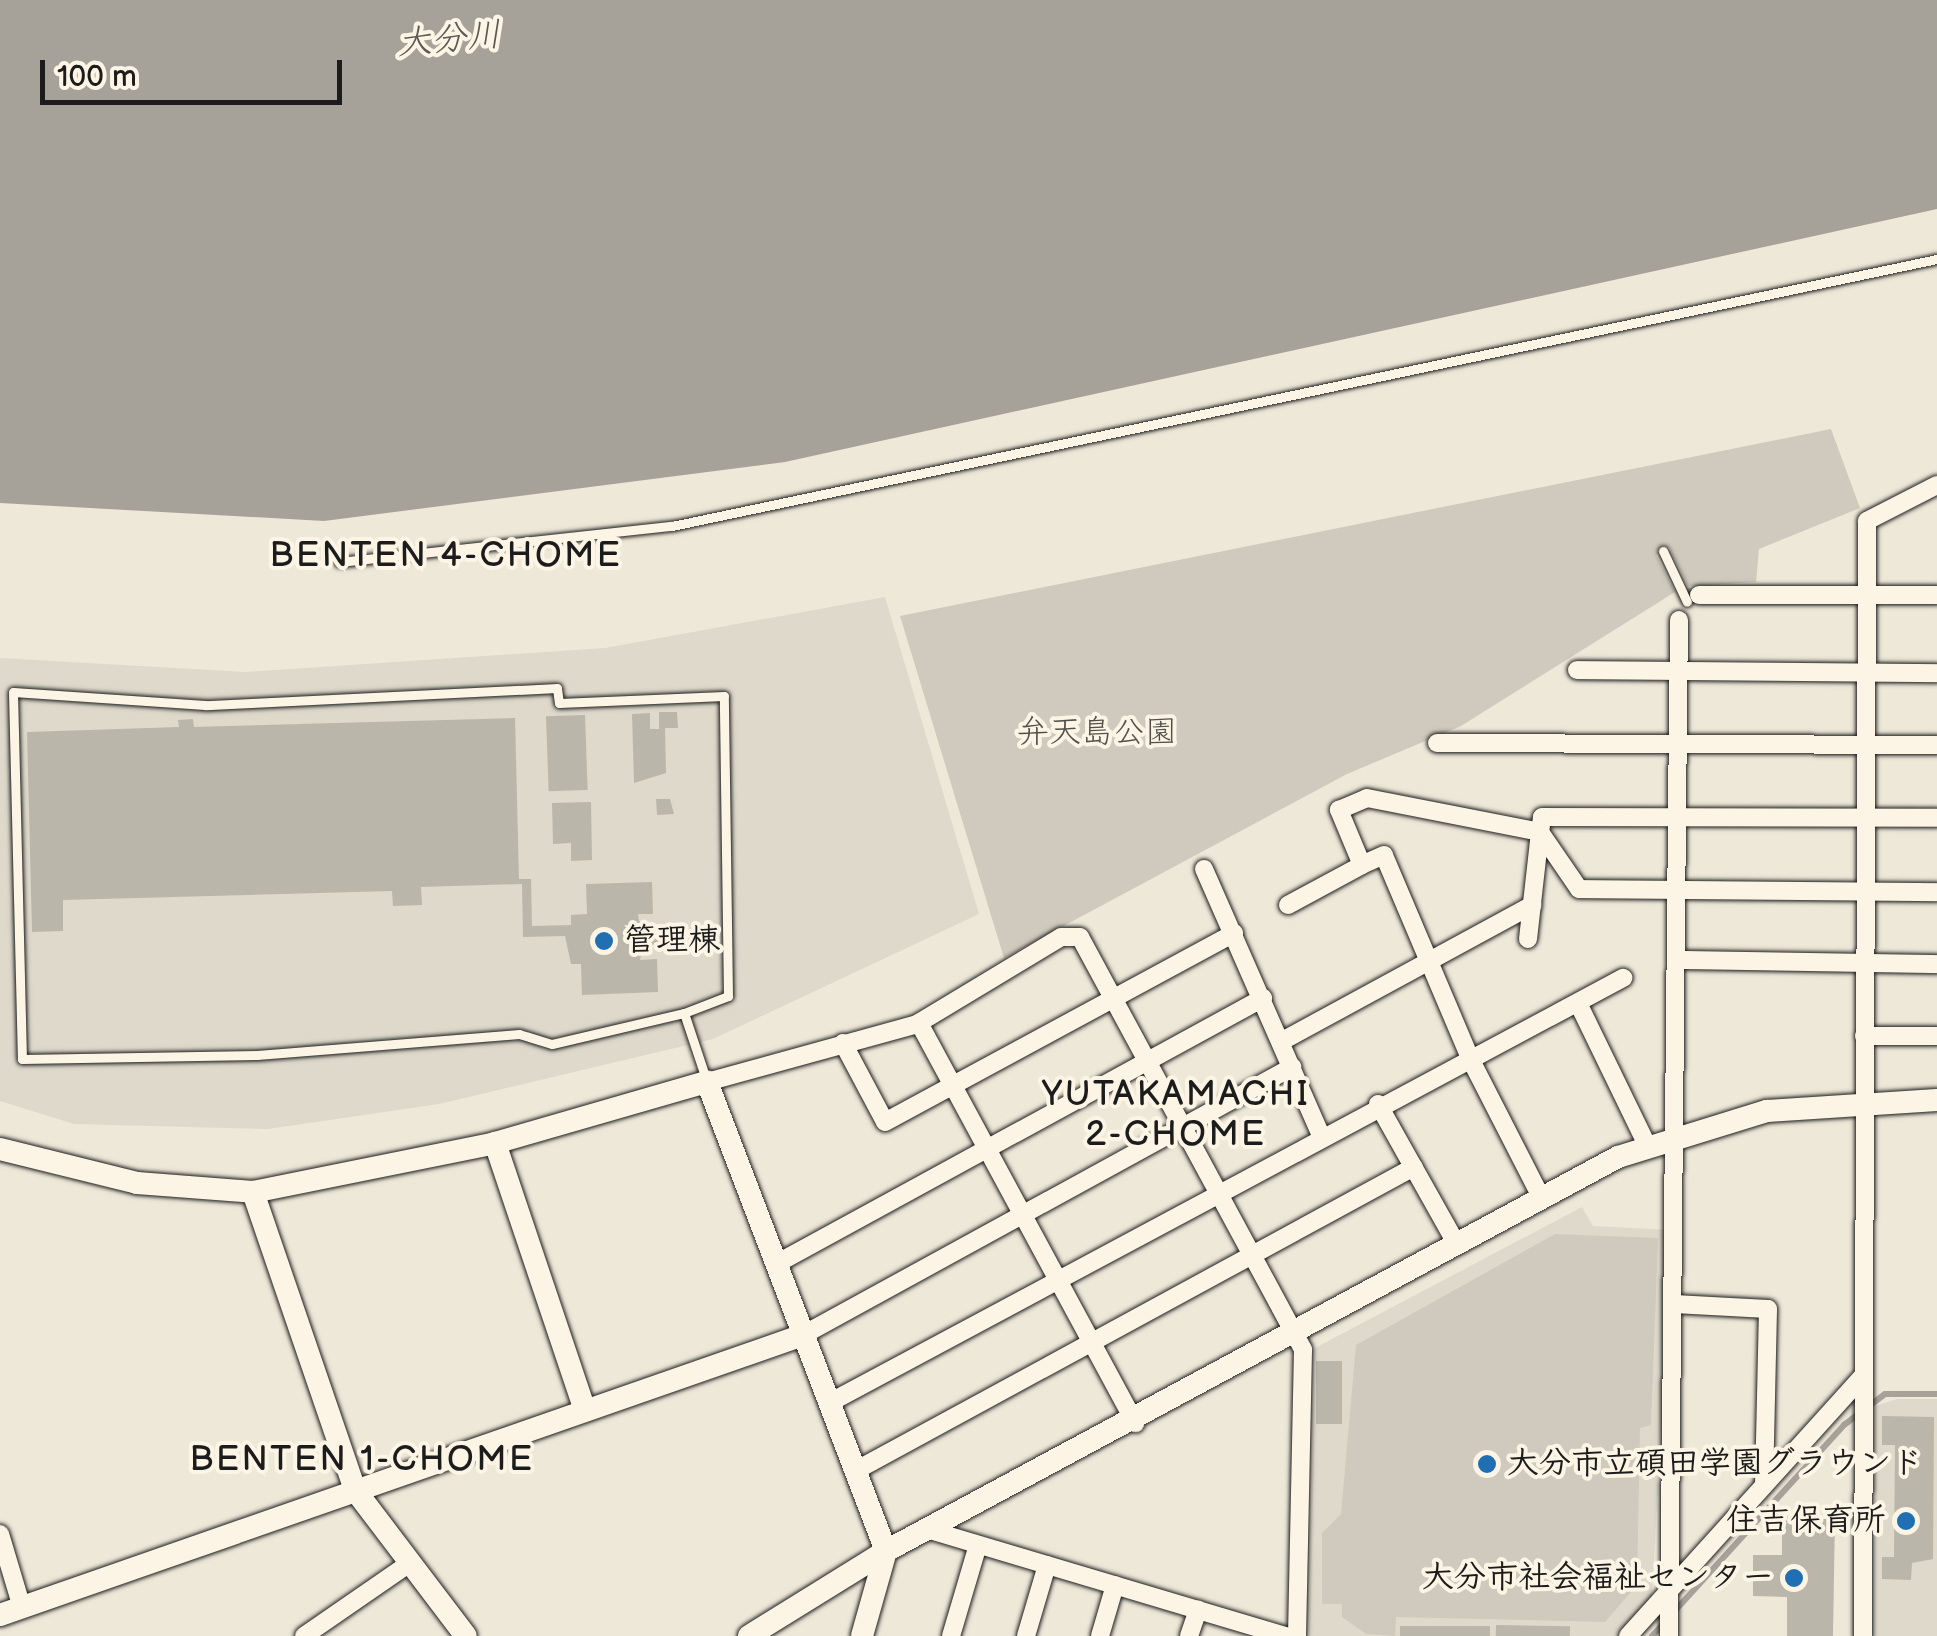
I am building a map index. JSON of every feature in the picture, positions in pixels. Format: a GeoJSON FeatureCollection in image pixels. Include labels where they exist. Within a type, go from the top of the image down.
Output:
{"type":"FeatureCollection","features":[{"type":"Feature","properties":{"kind":"street"},"geometry":{"type":"LineString","coordinates":[[1863,1636],[1867,521],[1937,485]]}},
{"type":"Feature","properties":{"kind":"street"},"geometry":{"type":"LineString","coordinates":[[1693,598],[1937,596]]}},
{"type":"Feature","properties":{"kind":"street"},"geometry":{"type":"LineString","coordinates":[[1669,1634],[1680,890],[1679,620]]}},
{"type":"Feature","properties":{"kind":"street"},"geometry":{"type":"LineString","coordinates":[[1577,670],[1937,673]]}},
{"type":"Feature","properties":{"kind":"street"},"geometry":{"type":"LineString","coordinates":[[1438,743],[1937,745]]}},
{"type":"Feature","properties":{"kind":"street"},"geometry":{"type":"LineString","coordinates":[[1362,865],[1339,810],[1367,798],[1540,832],[1579,889],[1937,892]]}},
{"type":"Feature","properties":{"kind":"street"},"geometry":{"type":"LineString","coordinates":[[1528,940],[1542,817],[1937,818]]}},
{"type":"Feature","properties":{"kind":"street"},"geometry":{"type":"LineString","coordinates":[[1288,905],[1384,855],[1470,1058],[1542,1198]]}},
{"type":"Feature","properties":{"kind":"street"},"geometry":{"type":"LineString","coordinates":[[1204,869],[1321,1134]]}},
{"type":"Feature","properties":{"kind":"street"},"geometry":{"type":"LineString","coordinates":[[1282,1041],[1532,905]]}},
{"type":"Feature","properties":{"kind":"street"},"geometry":{"type":"LineString","coordinates":[[843,1043],[885,1122],[1234,933]]}},
{"type":"Feature","properties":{"kind":"street"},"geometry":{"type":"LineString","coordinates":[[0,1149],[137,1183],[253,1192],[494,1142],[919,1023],[1061,937],[1080,937],[1298,1334],[1297,1636]]}},
{"type":"Feature","properties":{"kind":"street"},"geometry":{"type":"LineString","coordinates":[[1679,960],[1937,964]]}},
{"type":"Feature","properties":{"kind":"street"},"geometry":{"type":"LineString","coordinates":[[829,1403],[1321,1134],[1623,978]]}},
{"type":"Feature","properties":{"kind":"street"},"geometry":{"type":"LineString","coordinates":[[776,1264],[1263,998]]}},
{"type":"Feature","properties":{"kind":"street"},"geometry":{"type":"LineString","coordinates":[[1578,1003],[1648,1147]]}},
{"type":"Feature","properties":{"kind":"street"},"geometry":{"type":"LineString","coordinates":[[919,1023],[1135,1423]]}},
{"type":"Feature","properties":{"kind":"street"},"geometry":{"type":"LineString","coordinates":[[1864,1036],[1937,1036]]}},
{"type":"Feature","properties":{"kind":"street"},"geometry":{"type":"LineString","coordinates":[[0,1534],[11,1612],[804,1335],[1292,1067]]}},
{"type":"Feature","properties":{"kind":"street"},"geometry":{"type":"LineString","coordinates":[[706,1082],[886,1551],[862,1636]]}},
{"type":"Feature","properties":{"kind":"street"},"geometry":{"type":"LineString","coordinates":[[749,1636],[886,1551],[933,1532],[1542,1198],[1648,1147],[1767,1111],[1864,1100],[1937,1100]]}},
{"type":"Feature","properties":{"kind":"street"},"geometry":{"type":"LineString","coordinates":[[1378,1104],[1457,1245]]}},
{"type":"Feature","properties":{"kind":"street"},"geometry":{"type":"LineString","coordinates":[[494,1142],[585,1410]]}},
{"type":"Feature","properties":{"kind":"street"},"geometry":{"type":"LineString","coordinates":[[856,1471],[1414,1168]]}},
{"type":"Feature","properties":{"kind":"street"},"geometry":{"type":"LineString","coordinates":[[253,1192],[355,1490],[466,1636]]}},
{"type":"Feature","properties":{"kind":"street"},"geometry":{"type":"LineString","coordinates":[[1674,1304],[1768,1308],[1764,1485]]}},
{"type":"Feature","properties":{"kind":"street"},"geometry":{"type":"LineString","coordinates":[[1628,1636],[1864,1376]]}},
{"type":"Feature","properties":{"kind":"street"},"geometry":{"type":"LineString","coordinates":[[933,1532],[1286,1636]]}},
{"type":"Feature","properties":{"kind":"street"},"geometry":{"type":"LineString","coordinates":[[950,1636],[978,1545]]}},
{"type":"Feature","properties":{"kind":"street"},"geometry":{"type":"LineString","coordinates":[[304,1636],[410,1562]]}},
{"type":"Feature","properties":{"kind":"street"},"geometry":{"type":"LineString","coordinates":[[1026,1636],[1047,1565]]}},
{"type":"Feature","properties":{"kind":"street"},"geometry":{"type":"LineString","coordinates":[[1100,1636],[1115,1586]]}},
{"type":"Feature","properties":{"kind":"street"},"geometry":{"type":"LineString","coordinates":[[1189,1636],[1198,1610]]}},
{"type":"Feature","properties":{"kind":"lane"},"geometry":{"type":"LineString","coordinates":[[339,562],[672,526],[1937,259]]}},
{"type":"Feature","properties":{"kind":"lane"},"geometry":{"type":"LineString","coordinates":[[1663,551],[1693,598]]}},
{"type":"Feature","properties":{"kind":"lane"},"geometry":{"type":"LineString","coordinates":[[557,688],[559,703],[724,696],[728,996],[684,1013],[552,1044],[519,1034],[258,1056],[22,1059],[13,692],[205,705],[557,688]]}},
{"type":"Feature","properties":{"kind":"lane"},"geometry":{"type":"LineString","coordinates":[[684,1013],[706,1082]]}},
{"type":"Feature","properties":{"kind":"shaded area"},"geometry":{"type":"Polygon","coordinates":[[[885,597],[979,914],[713,1039],[439,1104],[268,1129],[74,1124],[0,1101],[0,658],[245,672],[605,648],[885,597]]]}},
{"type":"Feature","properties":{"kind":"shaded area","name":"大分市立碩田学園グラウンド"},"geometry":{"type":"Polygon","coordinates":[[[1582,1207],[1593,1226],[1672,1230],[1652,1595],[1618,1636],[1309,1636],[1315,1348],[1582,1207]]]}},
{"type":"Feature","properties":{"kind":"shaded area","name":"住吉保育所"},"geometry":{"type":"Polygon","coordinates":[[[1897,1399],[1937,1399],[1937,1636],[1875,1636],[1875,1406],[1897,1399]]]}},
{"type":"Feature","properties":{"kind":"green space","name":"弁天島公園"},"geometry":{"type":"Polygon","coordinates":[[[1831,429],[1860,508],[1759,549],[1756,582],[1688,586],[1669,547],[1656,555],[1675,592],[1461,726],[1347,774],[1004,958],[900,616],[1831,429]]]}},
{"type":"Feature","properties":{"kind":"green space","name":"大分市立碩田学園グラウンド"},"geometry":{"type":"Polygon","coordinates":[[[1555,1234],[1658,1238],[1651,1425],[1640,1428],[1637,1585],[1605,1622],[1396,1617],[1395,1636],[1366,1634],[1342,1617],[1342,1604],[1322,1604],[1322,1533],[1341,1514],[1356,1345],[1555,1234]]]}},
{"type":"Feature","properties":{"kind":"water","name":"大分川"},"geometry":{"type":"Polygon","coordinates":[[[0,0],[1937,0],[1937,209],[785,462],[324,521],[0,503],[0,0]]]}},
{"type":"Feature","properties":{"kind":"building"},"geometry":{"type":"Polygon","coordinates":[[[659,712],[677,712],[678,728],[665,728],[666,773],[634,783],[632,714],[650,713],[650,729],[659,729],[659,712]]]}},
{"type":"Feature","properties":{"kind":"building"},"geometry":{"type":"Polygon","coordinates":[[[585,715],[588,790],[549,791],[546,716],[585,715]]]}},
{"type":"Feature","properties":{"kind":"building"},"geometry":{"type":"Polygon","coordinates":[[[515,718],[519,879],[531,879],[532,926],[571,925],[571,915],[587,914],[586,884],[652,882],[653,914],[638,914],[639,921],[663,927],[663,945],[643,946],[640,960],[657,959],[658,992],[582,995],[581,964],[571,964],[565,936],[523,937],[522,884],[421,887],[422,905],[393,906],[392,891],[63,900],[63,931],[32,932],[27,732],[179,727],[178,720],[193,719],[194,727],[515,718]]]}},
{"type":"Feature","properties":{"kind":"building"},"geometry":{"type":"Polygon","coordinates":[[[656,799],[670,799],[674,814],[657,815],[656,799]]]}},
{"type":"Feature","properties":{"kind":"building"},"geometry":{"type":"Polygon","coordinates":[[[591,802],[592,860],[571,861],[571,843],[553,844],[552,803],[591,802]]]}},
{"type":"Feature","properties":{"kind":"building"},"geometry":{"type":"Polygon","coordinates":[[[1316,1361],[1342,1361],[1342,1424],[1316,1424],[1316,1361]]]}},
{"type":"Feature","properties":{"kind":"building"},"geometry":{"type":"Polygon","coordinates":[[[1882,1416],[1934,1417],[1933,1559],[1912,1563],[1911,1580],[1882,1579],[1882,1557],[1894,1557],[1895,1445],[1882,1445],[1882,1416]]]}},
{"type":"Feature","properties":{"kind":"building","name":"大分市社会福祉センター"},"geometry":{"type":"Polygon","coordinates":[[[1782,1517],[1835,1517],[1833,1636],[1787,1636],[1787,1597],[1753,1596],[1753,1555],[1782,1555],[1782,1517]]]}},
{"type":"Feature","properties":{"kind":"building"},"geometry":{"type":"Polygon","coordinates":[[[1496,1625],[1570,1626],[1570,1636],[1496,1636],[1496,1625]]]}},
{"type":"Feature","properties":{"kind":"building"},"geometry":{"type":"Polygon","coordinates":[[[1400,1626],[1490,1626],[1490,1636],[1400,1636],[1400,1626]]]}},
{"type":"Feature","properties":{"kind":"waterway"},"geometry":{"type":"LineString","coordinates":[[1672,1614],[1844,1425],[1885,1394],[1937,1394]]}},
{"type":"Feature","properties":{"kind":"waterway"},"geometry":{"type":"LineString","coordinates":[[1652,1636],[1664,1623]]}},
{"type":"Feature","properties":{"kind":"place","name":"管理棟"},"geometry":{"type":"Point","coordinates":[604,941]}},
{"type":"Feature","properties":{"kind":"place","name":"大分市立碩田学園グラウンド"},"geometry":{"type":"Point","coordinates":[1487,1464]}},
{"type":"Feature","properties":{"kind":"place","name":"住吉保育所"},"geometry":{"type":"Point","coordinates":[1906,1521]}},
{"type":"Feature","properties":{"kind":"place","name":"大分市社会福祉センター"},"geometry":{"type":"Point","coordinates":[1794,1578]}},
{"type":"Feature","properties":{"kind":"district","name":"BENTEN 4-CHOME"},"geometry":{"type":"Point","coordinates":[446,556]}},
{"type":"Feature","properties":{"kind":"district","name":"YUTAKAMACHI 2-CHOME"},"geometry":{"type":"Point","coordinates":[1176,1115]}},
{"type":"Feature","properties":{"kind":"district","name":"BENTEN 1-CHOME"},"geometry":{"type":"Point","coordinates":[362,1460]}}]}
